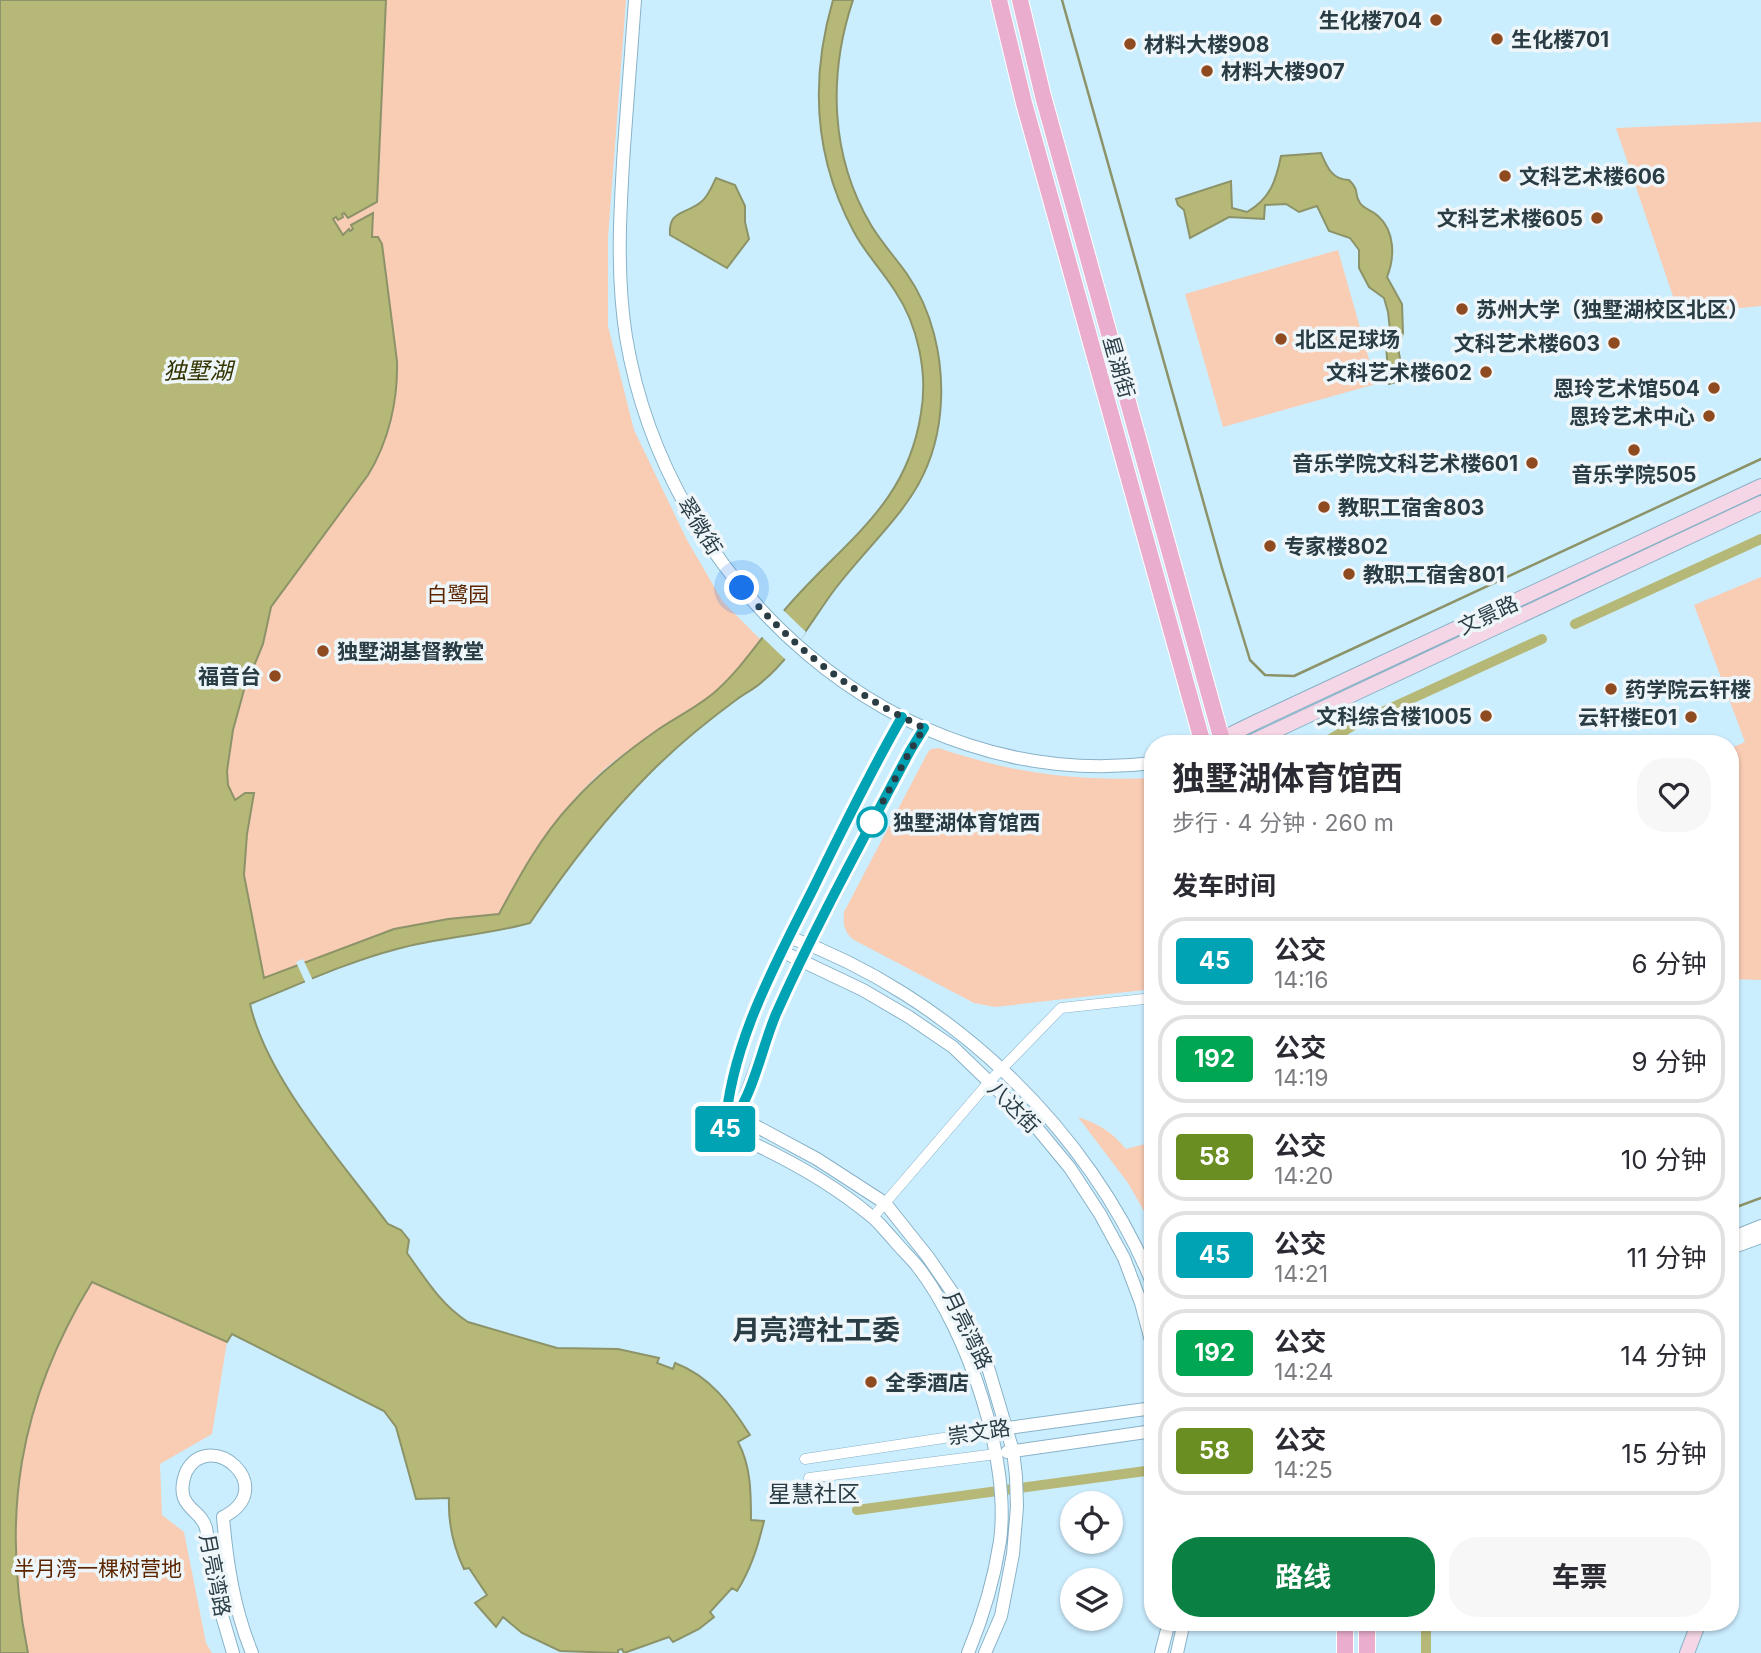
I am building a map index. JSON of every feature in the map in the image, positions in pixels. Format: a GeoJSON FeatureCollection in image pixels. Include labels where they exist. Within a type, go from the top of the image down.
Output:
{"type":"FeatureCollection","features":[{"type":"Feature","properties":{"kind":"main road","name":"星湖街"},"geometry":{"type":"LineString","coordinates":[[999,0],[1024,103],[1200,735]]}},
{"type":"Feature","properties":{"kind":"main road","name":"星湖街"},"geometry":{"type":"LineString","coordinates":[[1020,0],[1043,96],[1218,735]]}},
{"type":"Feature","properties":{"kind":"main road","name":"文景路"},"geometry":{"type":"LineString","coordinates":[[1235,735],[1761,486]]}},
{"type":"Feature","properties":{"kind":"main road","name":"文景路"},"geometry":{"type":"LineString","coordinates":[[1266,735],[1761,503]]}},
{"type":"Feature","properties":{"kind":"main road"},"geometry":{"type":"LineString","coordinates":[[1345,1631],[1345,1653]]}},
{"type":"Feature","properties":{"kind":"main road"},"geometry":{"type":"LineString","coordinates":[[1367,1631],[1367,1653]]}},
{"type":"Feature","properties":{"kind":"main road"},"geometry":{"type":"LineString","coordinates":[[1687,1653],[1696,1631]]}},
{"type":"Feature","properties":{"kind":"street","name":"翠微街"},"geometry":{"type":"LineString","coordinates":[[635,0],[619,245],[622,309],[631,361],[656,442],[683,500],[716,555],[771,620],[802,649],[853,688],[924,728],[992,753],[1045,764],[1099,767],[1144,764]]}},
{"type":"Feature","properties":{"kind":"street"},"geometry":{"type":"LineString","coordinates":[[732,1113],[739,1056],[781,951],[902,717]]}},
{"type":"Feature","properties":{"kind":"street"},"geometry":{"type":"LineString","coordinates":[[732,1113],[801,960],[924,728]]}},
{"type":"Feature","properties":{"kind":"street","name":"八达街"},"geometry":{"type":"LineString","coordinates":[[789,937],[809,944],[872,976],[919,1005],[1002,1069],[1082,1157],[1115,1208],[1144,1262]]}},
{"type":"Feature","properties":{"kind":"street","name":"八达街"},"geometry":{"type":"LineString","coordinates":[[781,951],[863,990],[953,1047],[1037,1128],[1070,1168],[1100,1214],[1124,1258],[1144,1314]]}},
{"type":"Feature","properties":{"kind":"street"},"geometry":{"type":"LineString","coordinates":[[873,1217],[989,1082],[1061,1008],[1144,999]]}},
{"type":"Feature","properties":{"kind":"street","name":"月亮湾路"},"geometry":{"type":"LineString","coordinates":[[972,1652],[985,1612],[1000,1539],[1001,1509],[996,1454],[974,1371],[949,1318],[918,1268],[873,1217],[811,1173],[725,1131],[732,1113],[817,1158],[885,1203],[928,1257],[961,1305],[987,1364],[1013,1451],[1016,1476],[1017,1507],[1013,1554],[1001,1616],[985,1653]]}},
{"type":"Feature","properties":{"kind":"street"},"geometry":{"type":"LineString","coordinates":[[1739,1235],[1761,1226]]}},
{"type":"Feature","properties":{"kind":"street"},"geometry":{"type":"LineString","coordinates":[[1739,1245],[1761,1237]]}},
{"type":"Feature","properties":{"kind":"street","name":"崇文路"},"geometry":{"type":"LineString","coordinates":[[805,1459],[1144,1409]]}},
{"type":"Feature","properties":{"kind":"street","name":"崇文路"},"geometry":{"type":"LineString","coordinates":[[809,1478],[1144,1432]]}},
{"type":"Feature","properties":{"kind":"street","name":"月亮湾路"},"geometry":{"type":"LineString","coordinates":[[233,1653],[221,1612],[206,1528],[202,1516],[192,1509],[184,1498],[182,1484],[187,1470],[194,1462],[207,1456],[222,1457],[235,1464],[244,1482],[243,1496],[238,1507],[223,1517],[226,1558],[233,1595],[252,1653]]}},
{"type":"Feature","properties":{"kind":"street"},"geometry":{"type":"LineString","coordinates":[[1161,1653],[1167,1631]]}},
{"type":"Feature","properties":{"kind":"street"},"geometry":{"type":"LineString","coordinates":[[1177,1653],[1182,1631]]}},
{"type":"Feature","properties":{"kind":"green space","name":"白鹭园"},"geometry":{"type":"Polygon","coordinates":[[[301,0],[626,0],[608,237],[608,326],[634,430],[687,540],[723,602],[761,640],[734,674],[715,692],[618,758],[581,792],[536,850],[499,915],[448,919],[394,929],[263,978],[189,770],[301,0]]]}},
{"type":"Feature","properties":{"kind":"green space"},"geometry":{"type":"Polygon","coordinates":[[[1761,122],[1761,306],[1679,314],[1616,128],[1761,122]]]}},
{"type":"Feature","properties":{"kind":"green space","name":"北区足球场"},"geometry":{"type":"Polygon","coordinates":[[[1338,250],[1376,384],[1223,427],[1185,294],[1338,250]]]}},
{"type":"Feature","properties":{"kind":"green space"},"geometry":{"type":"Polygon","coordinates":[[[1761,577],[1761,980],[1739,979],[1739,745],[1745,742],[1694,605],[1761,577]]]}},
{"type":"Feature","properties":{"kind":"green space"},"geometry":{"type":"Polygon","coordinates":[[[939,748],[993,764],[1044,774],[1144,778],[1144,990],[995,1007],[974,1003],[854,940],[848,934],[844,912],[931,749],[939,748]]]}},
{"type":"Feature","properties":{"kind":"green space"},"geometry":{"type":"Polygon","coordinates":[[[1078,1117],[1105,1129],[1126,1149],[1144,1144],[1144,1211],[1128,1183],[1078,1117]]]}},
{"type":"Feature","properties":{"kind":"green space","name":"半月湾一棵树营地"},"geometry":{"type":"Polygon","coordinates":[[[91,1282],[227,1342],[212,1434],[160,1464],[162,1515],[184,1532],[206,1643],[212,1653],[28,1653],[16,1555],[22,1461],[32,1416],[47,1371],[91,1282]]]}},
{"type":"Feature","properties":{"kind":"water","name":"独墅湖"},"geometry":{"type":"Polygon","coordinates":[[[0,0],[386,0],[377,202],[348,218],[344,213],[338,220],[336,217],[333,219],[343,235],[353,229],[351,225],[373,213],[372,237],[378,237],[382,244],[397,361],[391,420],[382,448],[368,475],[271,607],[263,644],[244,690],[233,730],[227,771],[228,785],[235,800],[245,793],[254,793],[244,875],[264,978],[394,929],[448,919],[499,914],[541,842],[582,793],[634,747],[716,691],[788,606],[888,498],[914,445],[923,398],[922,366],[910,319],[895,291],[854,232],[831,176],[824,147],[819,89],[826,30],[833,0],[853,0],[845,28],[837,86],[837,115],[847,171],[857,199],[871,225],[916,288],[929,318],[938,351],[941,401],[937,433],[930,460],[919,483],[905,505],[835,589],[783,661],[760,684],[681,744],[634,789],[587,844],[530,923],[378,954],[250,1004],[272,1061],[308,1119],[388,1224],[401,1230],[409,1240],[407,1253],[434,1290],[458,1315],[468,1322],[557,1348],[618,1349],[659,1358],[657,1363],[673,1369],[675,1363],[709,1384],[743,1424],[750,1435],[738,1442],[748,1470],[751,1520],[764,1521],[757,1548],[737,1591],[732,1588],[710,1612],[714,1617],[699,1629],[673,1642],[669,1637],[624,1653],[622,1649],[618,1650],[618,1653],[560,1651],[522,1633],[503,1617],[496,1627],[475,1603],[487,1595],[469,1568],[464,1569],[460,1560],[450,1525],[449,1498],[416,1499],[396,1427],[384,1411],[232,1334],[227,1342],[92,1282],[67,1326],[47,1371],[32,1416],[22,1461],[16,1554],[28,1653],[0,1653],[0,0]]]}},
{"type":"Feature","properties":{"kind":"water"},"geometry":{"type":"Polygon","coordinates":[[[1321,153],[1331,172],[1338,178],[1349,180],[1355,187],[1360,203],[1378,216],[1388,229],[1392,253],[1387,277],[1402,304],[1403,333],[1398,348],[1404,380],[1389,384],[1386,345],[1390,330],[1384,298],[1369,287],[1359,268],[1359,250],[1350,238],[1329,231],[1317,206],[1299,212],[1286,204],[1265,205],[1264,219],[1229,217],[1190,238],[1184,210],[1176,199],[1231,181],[1232,208],[1247,212],[1267,195],[1281,156],[1321,153]]]}},
{"type":"Feature","properties":{"kind":"water"},"geometry":{"type":"Polygon","coordinates":[[[716,178],[735,185],[745,206],[749,239],[727,268],[670,235],[670,227],[675,217],[703,200],[716,178]]]}},
{"type":"Feature","properties":{"kind":"pier"},"geometry":{"type":"Polygon","coordinates":[[[781,608],[806,632],[787,661],[760,635],[781,608]]]}},
{"type":"Feature","properties":{"kind":"pier"},"geometry":{"type":"Polygon","coordinates":[[[303,959],[314,983],[307,986],[296,962],[303,959]]]}},
{"type":"Feature","properties":{"kind":"waterway"},"geometry":{"type":"LineString","coordinates":[[1062,0],[1222,568],[1250,660],[1265,675],[1294,676],[1761,459]]}},
{"type":"Feature","properties":{"kind":"waterway"},"geometry":{"type":"LineString","coordinates":[[1575,624],[1761,539]]}},
{"type":"Feature","properties":{"kind":"waterway"},"geometry":{"type":"LineString","coordinates":[[1337,735],[1542,639]]}},
{"type":"Feature","properties":{"kind":"waterway"},"geometry":{"type":"LineString","coordinates":[[1739,1206],[1761,1198]]}},
{"type":"Feature","properties":{"kind":"waterway"},"geometry":{"type":"LineString","coordinates":[[857,1510],[1144,1471]]}},
{"type":"Feature","properties":{"kind":"waterway"},"geometry":{"type":"LineString","coordinates":[[1426,1631],[1426,1653]]}},
{"type":"Feature","properties":{"kind":"bus line","name":"45"},"geometry":{"type":"LineString","coordinates":[[902,717],[781,951],[739,1056],[726,1110],[725,1131],[738,1117],[775,1016],[801,960],[924,728]]}},
{"type":"Feature","properties":{"kind":"place","name":"生化楼704"},"geometry":{"type":"Point","coordinates":[1436,20]}},
{"type":"Feature","properties":{"kind":"place","name":"生化楼701"},"geometry":{"type":"Point","coordinates":[1497,39]}},
{"type":"Feature","properties":{"kind":"place","name":"材料大楼908"},"geometry":{"type":"Point","coordinates":[1130,44]}},
{"type":"Feature","properties":{"kind":"place","name":"材料大楼907"},"geometry":{"type":"Point","coordinates":[1207,71]}},
{"type":"Feature","properties":{"kind":"place","name":"文科艺术楼606"},"geometry":{"type":"Point","coordinates":[1505,176]}},
{"type":"Feature","properties":{"kind":"place","name":"文科艺术楼605"},"geometry":{"type":"Point","coordinates":[1597,218]}},
{"type":"Feature","properties":{"kind":"place","name":"苏州大学（独墅湖校区北区）"},"geometry":{"type":"Point","coordinates":[1462,309]}},
{"type":"Feature","properties":{"kind":"place","name":"北区足球场"},"geometry":{"type":"Point","coordinates":[1281,339]}},
{"type":"Feature","properties":{"kind":"place","name":"文科艺术楼603"},"geometry":{"type":"Point","coordinates":[1614,343]}},
{"type":"Feature","properties":{"kind":"place","name":"文科艺术楼602"},"geometry":{"type":"Point","coordinates":[1486,372]}},
{"type":"Feature","properties":{"kind":"place","name":"恩玲艺术馆504"},"geometry":{"type":"Point","coordinates":[1714,388]}},
{"type":"Feature","properties":{"kind":"place","name":"恩玲艺术中心"},"geometry":{"type":"Point","coordinates":[1709,416]}},
{"type":"Feature","properties":{"kind":"place","name":"音乐学院505"},"geometry":{"type":"Point","coordinates":[1634,450]}},
{"type":"Feature","properties":{"kind":"place","name":"音乐学院文科艺术楼601"},"geometry":{"type":"Point","coordinates":[1532,463]}},
{"type":"Feature","properties":{"kind":"place","name":"教职工宿舍803"},"geometry":{"type":"Point","coordinates":[1324,507]}},
{"type":"Feature","properties":{"kind":"place","name":"专家楼802"},"geometry":{"type":"Point","coordinates":[1270,546]}},
{"type":"Feature","properties":{"kind":"place","name":"教职工宿舍801"},"geometry":{"type":"Point","coordinates":[1349,574]}},
{"type":"Feature","properties":{"kind":"place","name":"独墅湖基督教堂"},"geometry":{"type":"Point","coordinates":[323,651]}},
{"type":"Feature","properties":{"kind":"place","name":"福音台"},"geometry":{"type":"Point","coordinates":[275,676]}},
{"type":"Feature","properties":{"kind":"place","name":"药学院云轩楼"},"geometry":{"type":"Point","coordinates":[1611,689]}},
{"type":"Feature","properties":{"kind":"place","name":"文科综合楼1005"},"geometry":{"type":"Point","coordinates":[1486,716]}},
{"type":"Feature","properties":{"kind":"place","name":"云轩楼E01"},"geometry":{"type":"Point","coordinates":[1691,717]}},
{"type":"Feature","properties":{"kind":"place","name":"独墅湖体育馆西"},"geometry":{"type":"Point","coordinates":[872,822]}},
{"type":"Feature","properties":{"kind":"place","name":"全季酒店"},"geometry":{"type":"Point","coordinates":[871,1382]}},
{"type":"Feature","properties":{"kind":"district","name":"月亮湾社工委"},"geometry":{"type":"Point","coordinates":[816,1330]}},
{"type":"Feature","properties":{"kind":"district","name":"星慧社区"},"geometry":{"type":"Point","coordinates":[814,1494]}},
{"type":"Feature","properties":{"kind":"route"},"geometry":{"type":"LineString","coordinates":[[742,588],[786,635],[835,676],[889,711],[924,728],[872,822]]}}]}
